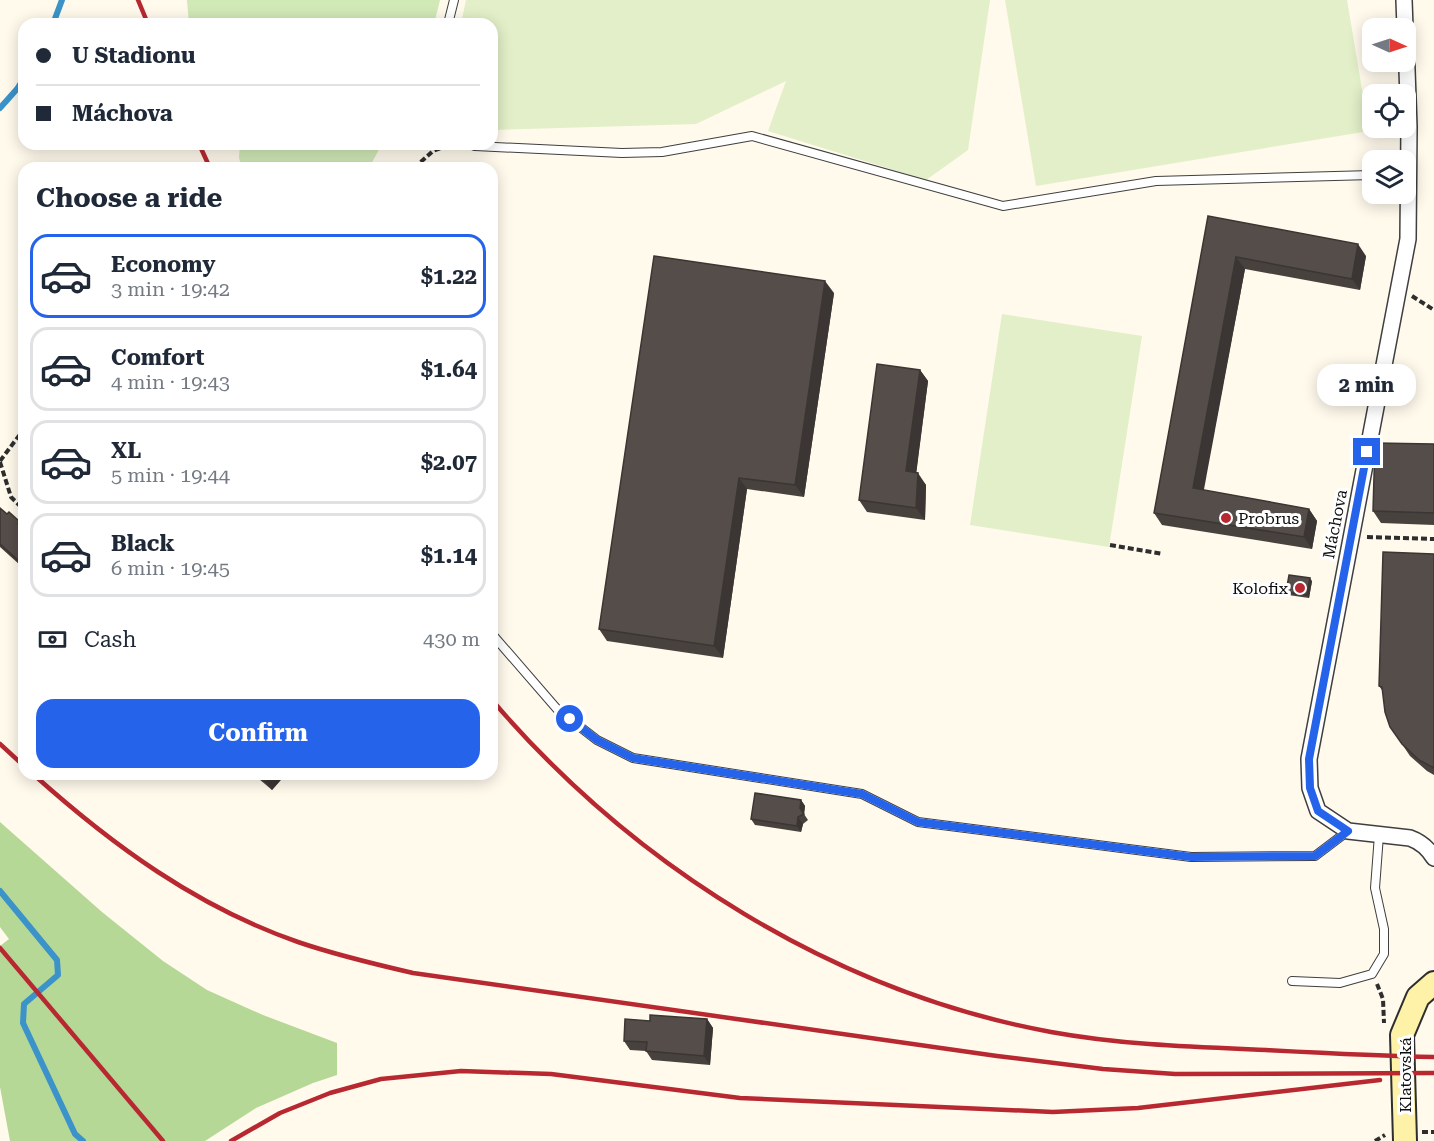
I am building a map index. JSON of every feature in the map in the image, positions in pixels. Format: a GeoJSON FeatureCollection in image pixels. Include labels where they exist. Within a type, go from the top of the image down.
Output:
{"type":"FeatureCollection","features":[{"type":"Feature","properties":{"kind":"street"},"geometry":{"type":"LineString","coordinates":[[1404,0],[1405,18]]}},
{"type":"Feature","properties":{"kind":"street","name":"Máchova"},"geometry":{"type":"LineString","coordinates":[[1407,72],[1408,150]]}},
{"type":"Feature","properties":{"kind":"street","name":"Máchova"},"geometry":{"type":"LineString","coordinates":[[1407,204],[1408,239],[1309,759],[1310,788],[1318,811],[1348,831],[1410,838],[1419,841],[1434,858]]}},
{"type":"Feature","properties":{"kind":"street","name":"Klatovská"},"geometry":{"type":"LineString","coordinates":[[1406,1141],[1402,1035],[1418,997],[1434,983]]}},
{"type":"Feature","properties":{"kind":"lane"},"geometry":{"type":"LineString","coordinates":[[450,18],[454,0]]}},
{"type":"Feature","properties":{"kind":"lane"},"geometry":{"type":"LineString","coordinates":[[498,147],[622,153],[662,152],[752,136],[1003,206],[1156,182],[1362,175]]}},
{"type":"Feature","properties":{"kind":"lane"},"geometry":{"type":"LineString","coordinates":[[498,641],[557,709],[597,740],[633,758],[862,794],[918,822],[1191,857],[1315,856],[1348,831]]}},
{"type":"Feature","properties":{"kind":"lane"},"geometry":{"type":"LineString","coordinates":[[1292,981],[1340,983],[1372,974],[1384,954],[1384,929],[1376,888],[1379,835]]}},
{"type":"Feature","properties":{"kind":"path"},"geometry":{"type":"LineString","coordinates":[[421,162],[433,151]]}},
{"type":"Feature","properties":{"kind":"path"},"geometry":{"type":"LineString","coordinates":[[1399,286],[1434,310]]}},
{"type":"Feature","properties":{"kind":"path"},"geometry":{"type":"LineString","coordinates":[[18,437],[0,461],[11,497],[18,504]]}},
{"type":"Feature","properties":{"kind":"path"},"geometry":{"type":"LineString","coordinates":[[1352,537],[1434,539]]}},
{"type":"Feature","properties":{"kind":"path"},"geometry":{"type":"LineString","coordinates":[[1110,545],[1163,554]]}},
{"type":"Feature","properties":{"kind":"path"},"geometry":{"type":"LineString","coordinates":[[1372,974],[1383,999],[1384,1024]]}},
{"type":"Feature","properties":{"kind":"green space"},"geometry":{"type":"Polygon","coordinates":[[[187,0],[440,0],[436,18],[188,18],[187,0]]]}},
{"type":"Feature","properties":{"kind":"green space"},"geometry":{"type":"Polygon","coordinates":[[[466,0],[990,0],[968,150],[926,180],[768,131],[786,81],[696,124],[498,130],[498,18],[462,18],[466,0]]]}},
{"type":"Feature","properties":{"kind":"green space"},"geometry":{"type":"Polygon","coordinates":[[[1005,0],[1347,0],[1362,89],[1362,132],[1036,186],[1005,0]]]}},
{"type":"Feature","properties":{"kind":"green space"},"geometry":{"type":"Polygon","coordinates":[[[240,150],[379,150],[372,162],[240,162],[240,150]]]}},
{"type":"Feature","properties":{"kind":"green space"},"geometry":{"type":"Polygon","coordinates":[[[1002,314],[1142,336],[1109,547],[970,525],[1002,314]]]}},
{"type":"Feature","properties":{"kind":"green space"},"geometry":{"type":"Polygon","coordinates":[[[0,822],[102,912],[163,961],[207,990],[263,1015],[337,1043],[337,1075],[256,1108],[205,1141],[10,1141],[0,1087],[0,946],[9,939],[0,927],[0,822]]]}},
{"type":"Feature","properties":{"kind":"building"},"geometry":{"type":"Polygon","coordinates":[[[1208,216],[1358,244],[1352,279],[1236,257],[1193,488],[1309,509],[1304,537],[1154,513],[1208,216]]]}},
{"type":"Feature","properties":{"kind":"building"},"geometry":{"type":"Polygon","coordinates":[[[654,256],[825,281],[795,485],[739,478],[714,646],[599,629],[654,256]]]}},
{"type":"Feature","properties":{"kind":"building"},"geometry":{"type":"Polygon","coordinates":[[[877,364],[920,370],[906,471],[918,473],[916,508],[859,500],[877,364]]]}},
{"type":"Feature","properties":{"kind":"building"},"geometry":{"type":"Polygon","coordinates":[[[1375,443],[1434,444],[1434,513],[1373,511],[1375,443]]]}},
{"type":"Feature","properties":{"kind":"building"},"geometry":{"type":"Polygon","coordinates":[[[0,508],[18,520],[18,560],[0,544],[0,508]]]}},
{"type":"Feature","properties":{"kind":"building"},"geometry":{"type":"Polygon","coordinates":[[[1383,552],[1434,554],[1434,768],[1419,760],[1402,744],[1390,727],[1385,712],[1382,687],[1379,686],[1383,552]]]}},
{"type":"Feature","properties":{"kind":"building","name":"Kolofix"},"geometry":{"type":"Polygon","coordinates":[[[1289,575],[1310,578],[1307,595],[1286,592],[1289,575]]]}},
{"type":"Feature","properties":{"kind":"building"},"geometry":{"type":"Polygon","coordinates":[[[755,793],[801,800],[800,808],[804,814],[798,817],[797,826],[751,819],[755,793]]]}},
{"type":"Feature","properties":{"kind":"building"},"geometry":{"type":"Polygon","coordinates":[[[650,1015],[707,1019],[704,1056],[646,1051],[647,1042],[624,1041],[625,1019],[650,1021],[650,1015]]]}},
{"type":"Feature","properties":{"kind":"waterway"},"geometry":{"type":"LineString","coordinates":[[55,18],[62,0]]}},
{"type":"Feature","properties":{"kind":"waterway"},"geometry":{"type":"LineString","coordinates":[[0,108],[18,87]]}},
{"type":"Feature","properties":{"kind":"waterway"},"geometry":{"type":"LineString","coordinates":[[0,891],[57,960],[58,975],[24,1004],[23,1023],[75,1134],[83,1141]]}},
{"type":"Feature","properties":{"kind":"railway"},"geometry":{"type":"LineString","coordinates":[[138,0],[146,18]]}},
{"type":"Feature","properties":{"kind":"railway"},"geometry":{"type":"LineString","coordinates":[[202,150],[207,162]]}},
{"type":"Feature","properties":{"kind":"railway"},"geometry":{"type":"LineString","coordinates":[[498,707],[548,761],[609,817],[674,868],[744,914],[816,953],[892,987],[971,1013],[1051,1032],[1104,1040],[1185,1046],[1434,1057]]}},
{"type":"Feature","properties":{"kind":"railway"},"geometry":{"type":"LineString","coordinates":[[0,744],[18,760]]}},
{"type":"Feature","properties":{"kind":"railway"},"geometry":{"type":"LineString","coordinates":[[40,780],[94,825],[157,872],[225,911],[298,942],[413,973],[1103,1069],[1175,1074],[1434,1073]]}},
{"type":"Feature","properties":{"kind":"railway"},"geometry":{"type":"LineString","coordinates":[[0,948],[163,1141]]}},
{"type":"Feature","properties":{"kind":"railway"},"geometry":{"type":"LineString","coordinates":[[231,1141],[280,1113],[330,1093],[381,1079],[461,1071],[551,1074],[740,1098],[1053,1112],[1138,1108],[1380,1080]]}},
{"type":"Feature","properties":{"kind":"place","name":"Probrus"},"geometry":{"type":"Point","coordinates":[1226,518]}},
{"type":"Feature","properties":{"kind":"place","name":"Kolofix"},"geometry":{"type":"Point","coordinates":[1300,588]}},
{"type":"Feature","properties":{"kind":"route"},"geometry":{"type":"LineString","coordinates":[[570,719],[597,740],[633,758],[862,794],[918,822],[1191,857],[1315,856],[1348,831],[1318,811],[1310,788],[1309,759],[1367,452]]}}]}
